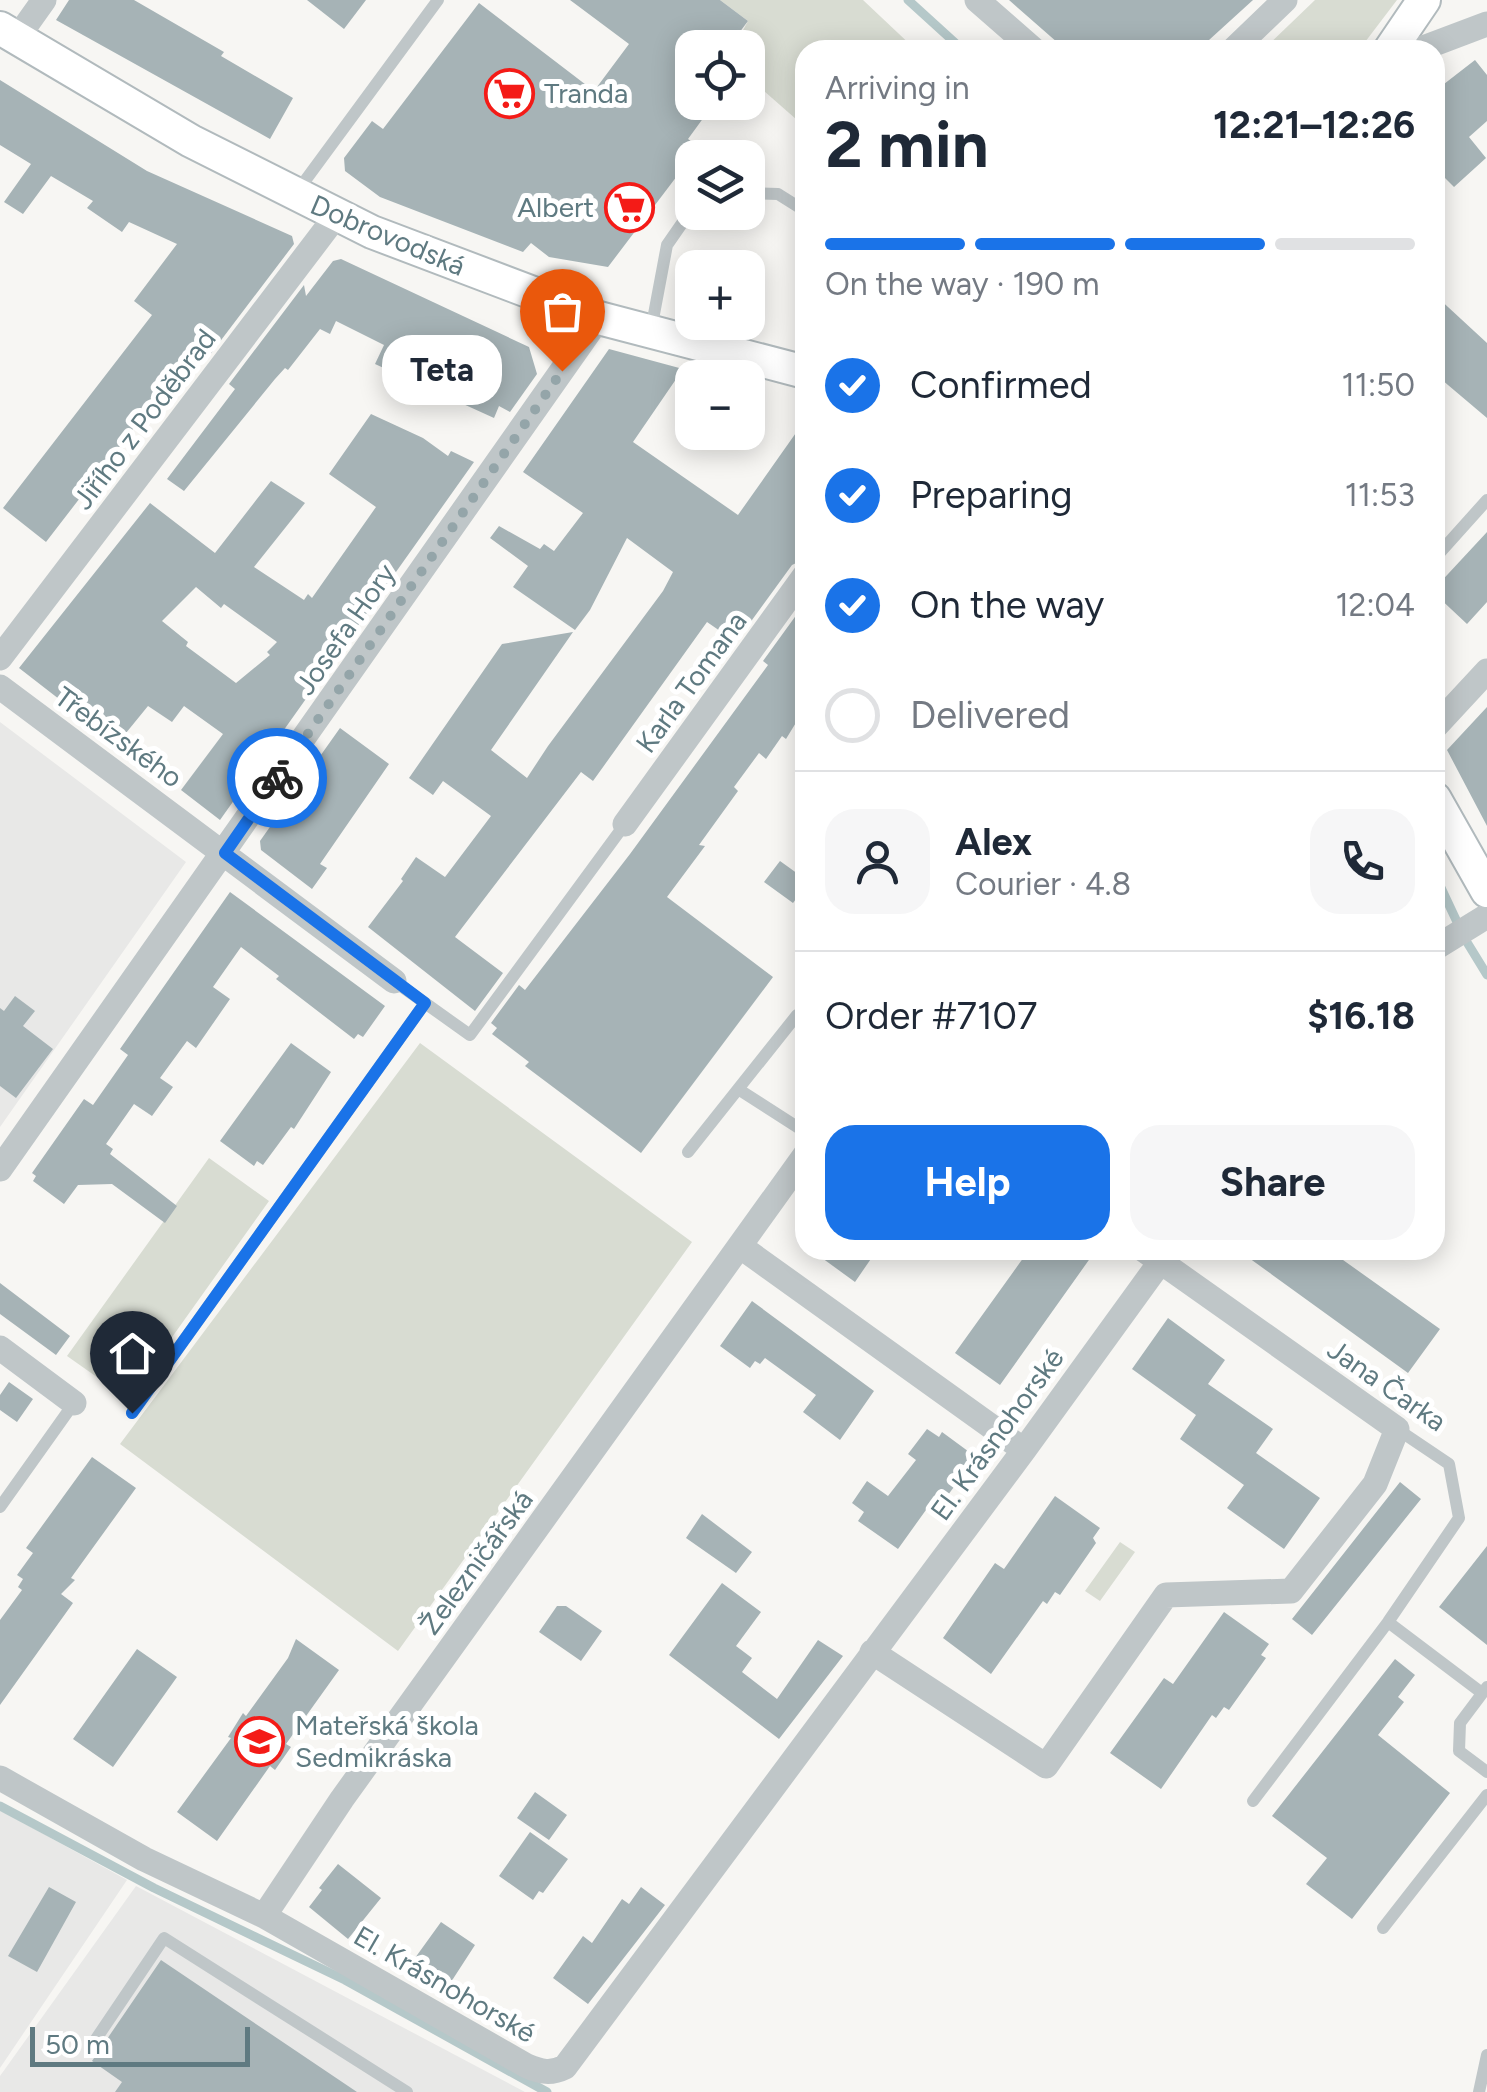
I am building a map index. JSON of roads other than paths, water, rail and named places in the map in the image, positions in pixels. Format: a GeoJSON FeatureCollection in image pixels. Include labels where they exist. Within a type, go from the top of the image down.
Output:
{"type":"FeatureCollection","features":[{"type":"Feature","properties":{"kind":"street"},"geometry":{"type":"LineString","coordinates":[[8,33],[44,0]]}},
{"type":"Feature","properties":{"kind":"street"},"geometry":{"type":"LineString","coordinates":[[977,0],[1023,40]]}},
{"type":"Feature","properties":{"kind":"street"},"geometry":{"type":"LineString","coordinates":[[1243,40],[1284,0]]}},
{"type":"Feature","properties":{"kind":"street"},"geometry":{"type":"LineString","coordinates":[[1397,40],[1424,0]]}},
{"type":"Feature","properties":{"kind":"street"},"geometry":{"type":"LineString","coordinates":[[1445,40],[1487,24]]}},
{"type":"Feature","properties":{"kind":"street","name":"Dobrovodská"},"geometry":{"type":"LineString","coordinates":[[8,33],[191,142],[336,216],[599,318],[795,369]]}},
{"type":"Feature","properties":{"kind":"street","name":"Jiřího z Poděbrad"},"geometry":{"type":"LineString","coordinates":[[0,658],[336,216]]}},
{"type":"Feature","properties":{"kind":"street","name":"Josefa Hory"},"geometry":{"type":"LineString","coordinates":[[0,1169],[599,318]]}},
{"type":"Feature","properties":{"kind":"street","name":"Karla Tomana"},"geometry":{"type":"LineString","coordinates":[[625,824],[795,589]]}},
{"type":"Feature","properties":{"kind":"street"},"geometry":{"type":"LineString","coordinates":[[1445,715],[1487,671]]}},
{"type":"Feature","properties":{"kind":"street","name":"Třebízského"},"geometry":{"type":"LineString","coordinates":[[0,687],[394,980]]}},
{"type":"Feature","properties":{"kind":"street"},"geometry":{"type":"LineString","coordinates":[[1445,817],[1487,891]]}},
{"type":"Feature","properties":{"kind":"street"},"geometry":{"type":"LineString","coordinates":[[1445,942],[1481,920]]}},
{"type":"Feature","properties":{"kind":"street","name":"Železničářská"},"geometry":{"type":"LineString","coordinates":[[264,1916],[342,1798],[795,1169]]}},
{"type":"Feature","properties":{"kind":"street"},"geometry":{"type":"LineString","coordinates":[[741,1247],[1024,1450]]}},
{"type":"Feature","properties":{"kind":"street","name":"El. Krásnohorské"},"geometry":{"type":"LineString","coordinates":[[0,1778],[144,1859],[264,1916],[527,2066],[556,2072],[565,2067],[1024,1450],[1153,1260]]}},
{"type":"Feature","properties":{"kind":"street","name":"Jana Čarka"},"geometry":{"type":"LineString","coordinates":[[1165,1260],[1396,1429]]}},
{"type":"Feature","properties":{"kind":"street"},"geometry":{"type":"LineString","coordinates":[[0,1348],[74,1403]]}},
{"type":"Feature","properties":{"kind":"street"},"geometry":{"type":"LineString","coordinates":[[872,1652],[1046,1766],[1166,1595],[1291,1591],[1375,1484],[1396,1429]]}},
{"type":"Feature","properties":{"kind":"lane"},"geometry":{"type":"LineString","coordinates":[[294,195],[438,0]]}},
{"type":"Feature","properties":{"kind":"lane"},"geometry":{"type":"LineString","coordinates":[[765,194],[778,194],[795,205]]}},
{"type":"Feature","properties":{"kind":"lane"},"geometry":{"type":"LineString","coordinates":[[650,330],[666,245],[677,230]]}},
{"type":"Feature","properties":{"kind":"lane"},"geometry":{"type":"LineString","coordinates":[[1445,547],[1487,500]]}},
{"type":"Feature","properties":{"kind":"lane"},"geometry":{"type":"LineString","coordinates":[[394,980],[470,1036],[625,824]]}},
{"type":"Feature","properties":{"kind":"lane"},"geometry":{"type":"LineString","coordinates":[[132,1413],[425,1003]]}},
{"type":"Feature","properties":{"kind":"lane"},"geometry":{"type":"LineString","coordinates":[[688,1152],[795,1017]]}},
{"type":"Feature","properties":{"kind":"lane"},"geometry":{"type":"LineString","coordinates":[[738,1090],[795,1126]]}},
{"type":"Feature","properties":{"kind":"lane"},"geometry":{"type":"LineString","coordinates":[[0,1507],[74,1403]]}},
{"type":"Feature","properties":{"kind":"lane","name":"Jana Čarka"},"geometry":{"type":"LineString","coordinates":[[1253,1801],[1388,1622],[1459,1518],[1448,1464],[1396,1429]]}},
{"type":"Feature","properties":{"kind":"lane"},"geometry":{"type":"LineString","coordinates":[[1388,1622],[1485,1690],[1460,1723],[1460,1752],[1487,1772]]}},
{"type":"Feature","properties":{"kind":"lane"},"geometry":{"type":"LineString","coordinates":[[1383,1928],[1487,1795]]}},
{"type":"Feature","properties":{"kind":"lane"},"geometry":{"type":"LineString","coordinates":[[94,2042],[164,1938],[407,2092]]}},
{"type":"Feature","properties":{"kind":"lane"},"geometry":{"type":"LineString","coordinates":[[1479,2092],[1487,2055]]}},
{"type":"Feature","properties":{"kind":"waterway"},"geometry":{"type":"LineString","coordinates":[[908,0],[952,40]]}},
{"type":"Feature","properties":{"kind":"waterway"},"geometry":{"type":"LineString","coordinates":[[1445,896],[1487,975]]}},
{"type":"Feature","properties":{"kind":"waterway"},"geometry":{"type":"LineString","coordinates":[[0,1806],[154,1888],[345,1980],[547,2092]]}},
{"type":"Feature","properties":{"kind":"place","name":"Tranda"},"geometry":{"type":"Point","coordinates":[509,93]}},
{"type":"Feature","properties":{"kind":"place","name":"Albert"},"geometry":{"type":"Point","coordinates":[629,207]}},
{"type":"Feature","properties":{"kind":"place","name":"Teta"},"geometry":{"type":"Point","coordinates":[562,371]}},
{"type":"Feature","properties":{"kind":"place","name":"Mateřská škola Sedmikráska"},"geometry":{"type":"Point","coordinates":[260,1741]}}]}
